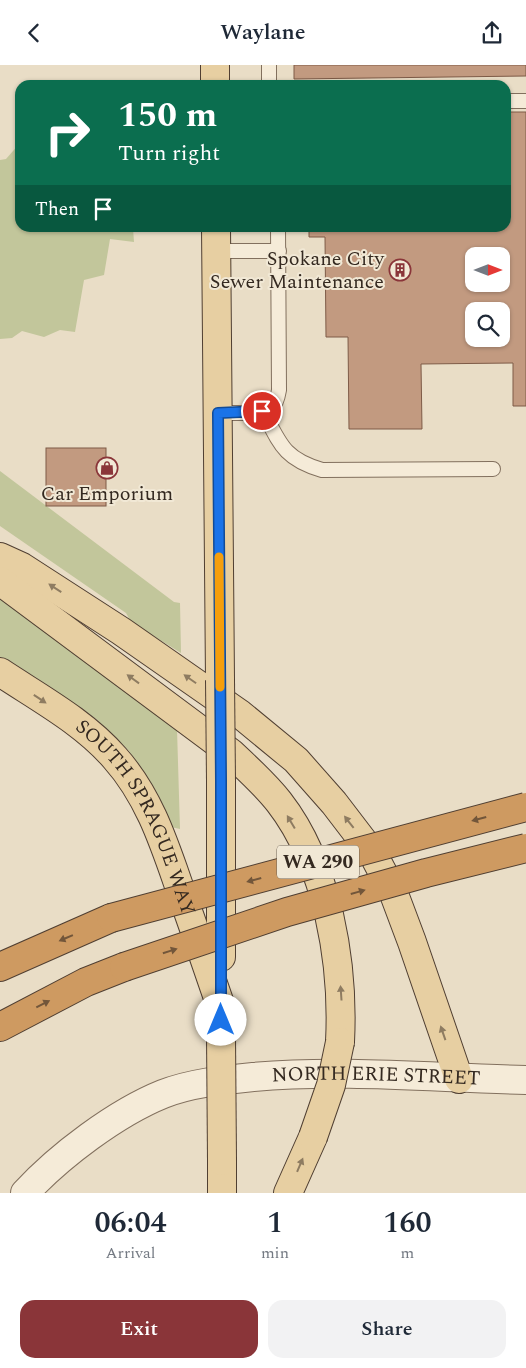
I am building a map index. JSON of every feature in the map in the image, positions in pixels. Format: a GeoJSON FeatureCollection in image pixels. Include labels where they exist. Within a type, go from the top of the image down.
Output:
{"type":"FeatureCollection","features":[{"type":"Feature","properties":{"kind":"highway","name":"WA 290"},"geometry":{"type":"LineString","coordinates":[[0,967],[111,918],[526,807]]}},
{"type":"Feature","properties":{"kind":"highway","name":"WA 290"},"geometry":{"type":"LineString","coordinates":[[0,1027],[86,983],[124,967],[287,912],[426,873],[526,848]]}},
{"type":"Feature","properties":{"kind":"main road"},"geometry":{"type":"LineString","coordinates":[[215,65],[215,80]]}},
{"type":"Feature","properties":{"kind":"main road"},"geometry":{"type":"LineString","coordinates":[[216,239],[221,781],[220,1004],[222,1193]]}},
{"type":"Feature","properties":{"kind":"main road"},"geometry":{"type":"LineString","coordinates":[[0,557],[22,567],[121,631],[240,714],[296,760],[334,803],[373,854],[394,893],[459,1079]]}},
{"type":"Feature","properties":{"kind":"main road"},"geometry":{"type":"LineString","coordinates":[[0,581],[231,753],[280,804],[308,853],[330,916],[340,975],[342,1010],[340,1042],[331,1085],[313,1137],[288,1193]]}},
{"type":"Feature","properties":{"kind":"main road","name":"SOUTH SPRAGUE WAY"},"geometry":{"type":"LineString","coordinates":[[0,672],[93,736],[115,758],[137,786],[152,813],[163,841],[220,1004]]}},
{"type":"Feature","properties":{"kind":"street","name":"NORTH ERIE STREET"},"geometry":{"type":"LineString","coordinates":[[25,1193],[64,1155],[133,1109],[163,1095],[182,1089],[227,1080],[287,1074],[384,1075],[526,1081]]}},
{"type":"Feature","properties":{"kind":"lane"},"geometry":{"type":"LineString","coordinates":[[268,65],[269,80]]}},
{"type":"Feature","properties":{"kind":"lane"},"geometry":{"type":"LineString","coordinates":[[511,101],[526,101]]}},
{"type":"Feature","properties":{"kind":"lane"},"geometry":{"type":"LineString","coordinates":[[218,413],[262,411],[271,408],[277,401],[279,390],[278,232]]}},
{"type":"Feature","properties":{"kind":"lane"},"geometry":{"type":"LineString","coordinates":[[216,239],[278,251]]}},
{"type":"Feature","properties":{"kind":"lane"},"geometry":{"type":"LineString","coordinates":[[262,411],[278,440],[291,456],[304,465],[322,470],[493,469]]}},
{"type":"Feature","properties":{"kind":"green space"},"geometry":{"type":"Polygon","coordinates":[[[15,149],[15,232],[133,232],[134,242],[110,239],[104,275],[84,280],[75,332],[60,330],[44,337],[22,331],[12,338],[0,339],[0,160],[6,159],[15,149]]]}},
{"type":"Feature","properties":{"kind":"green space"},"geometry":{"type":"Polygon","coordinates":[[[0,471],[174,602],[180,603],[181,653],[131,622],[126,613],[0,526],[0,471]]]}},
{"type":"Feature","properties":{"kind":"green space"},"geometry":{"type":"Polygon","coordinates":[[[0,599],[177,729],[180,829],[171,827],[152,787],[129,751],[96,719],[39,685],[0,657],[0,599]]]}},
{"type":"Feature","properties":{"kind":"building"},"geometry":{"type":"Polygon","coordinates":[[[294,65],[526,65],[526,76],[294,79],[294,65]]]}},
{"type":"Feature","properties":{"kind":"building","name":"Spokane City Sewer Maintenance"},"geometry":{"type":"Polygon","coordinates":[[[511,112],[526,112],[526,406],[513,406],[513,363],[421,364],[422,429],[349,429],[348,337],[326,337],[325,237],[309,237],[309,232],[511,232],[511,112]]]}},
{"type":"Feature","properties":{"kind":"building"},"geometry":{"type":"Polygon","coordinates":[[[46,448],[106,448],[106,506],[46,506],[46,448]]]}},
{"type":"Feature","properties":{"kind":"slow traffic"},"geometry":{"type":"LineString","coordinates":[[219,557],[220,687]]}},
{"type":"Feature","properties":{"kind":"place","name":"Spokane City Sewer Maintenance"},"geometry":{"type":"Point","coordinates":[400,270]}},
{"type":"Feature","properties":{"kind":"place","name":"Car Emporium"},"geometry":{"type":"Point","coordinates":[107,468]}},
{"type":"Feature","properties":{"kind":"route"},"geometry":{"type":"LineString","coordinates":[[221,1020],[218,413],[262,411]]}}]}
